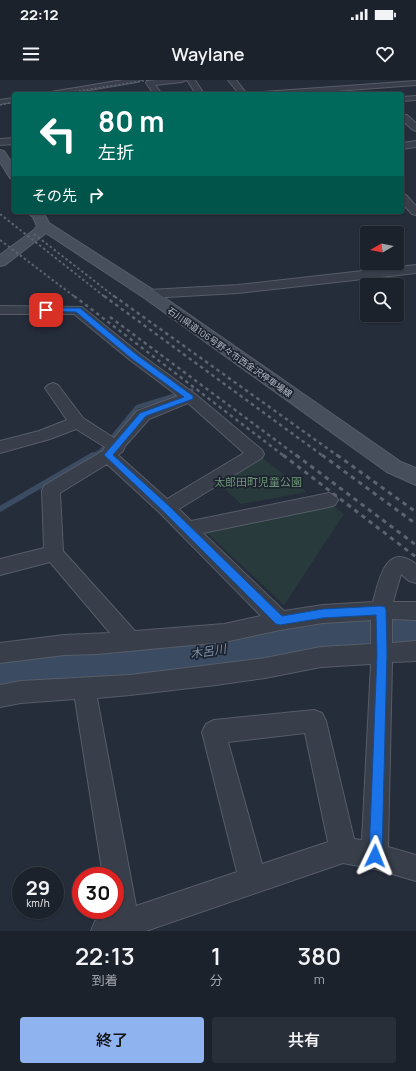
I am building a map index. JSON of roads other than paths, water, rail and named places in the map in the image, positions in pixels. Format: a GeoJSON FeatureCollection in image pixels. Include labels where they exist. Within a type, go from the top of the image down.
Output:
{"type":"FeatureCollection","features":[{"type":"Feature","properties":{"kind":"main road"},"geometry":{"type":"LineString","coordinates":[[0,153],[12,172]]}},
{"type":"Feature","properties":{"kind":"main road","name":"石川県道106号野々市西金沢停車場線"},"geometry":{"type":"LineString","coordinates":[[36,214],[44,226],[149,294],[394,467],[416,477]]}},
{"type":"Feature","properties":{"kind":"main road"},"geometry":{"type":"LineString","coordinates":[[0,262],[40,233],[44,226]]}},
{"type":"Feature","properties":{"kind":"street"},"geometry":{"type":"LineString","coordinates":[[63,92],[137,80]]}},
{"type":"Feature","properties":{"kind":"street"},"geometry":{"type":"LineString","coordinates":[[157,92],[150,83],[182,80]]}},
{"type":"Feature","properties":{"kind":"street"},"geometry":{"type":"LineString","coordinates":[[191,80],[199,92]]}},
{"type":"Feature","properties":{"kind":"street"},"geometry":{"type":"LineString","coordinates":[[232,80],[241,92]]}},
{"type":"Feature","properties":{"kind":"street"},"geometry":{"type":"LineString","coordinates":[[340,80],[354,92]]}},
{"type":"Feature","properties":{"kind":"street"},"geometry":{"type":"LineString","coordinates":[[310,92],[408,82],[416,89]]}},
{"type":"Feature","properties":{"kind":"street"},"geometry":{"type":"LineString","coordinates":[[404,98],[416,98]]}},
{"type":"Feature","properties":{"kind":"street"},"geometry":{"type":"LineString","coordinates":[[0,102],[12,100]]}},
{"type":"Feature","properties":{"kind":"street"},"geometry":{"type":"LineString","coordinates":[[404,116],[416,116]]}},
{"type":"Feature","properties":{"kind":"street"},"geometry":{"type":"LineString","coordinates":[[404,117],[416,128]]}},
{"type":"Feature","properties":{"kind":"street"},"geometry":{"type":"LineString","coordinates":[[0,142],[12,141]]}},
{"type":"Feature","properties":{"kind":"street"},"geometry":{"type":"LineString","coordinates":[[404,146],[416,144]]}},
{"type":"Feature","properties":{"kind":"street"},"geometry":{"type":"LineString","coordinates":[[404,199],[414,209]]}},
{"type":"Feature","properties":{"kind":"street"},"geometry":{"type":"LineString","coordinates":[[149,294],[238,289],[413,273]]}},
{"type":"Feature","properties":{"kind":"street"},"geometry":{"type":"LineString","coordinates":[[0,310],[78,310],[135,357],[185,394],[256,454],[166,508]]}},
{"type":"Feature","properties":{"kind":"street"},"geometry":{"type":"LineString","coordinates":[[53,388],[77,422],[111,446],[166,508],[280,621]]}},
{"type":"Feature","properties":{"kind":"street"},"geometry":{"type":"LineString","coordinates":[[130,641],[54,553],[51,490],[111,446],[143,415],[185,394]]}},
{"type":"Feature","properties":{"kind":"street"},"geometry":{"type":"LineString","coordinates":[[0,447],[44,435],[77,422]]}},
{"type":"Feature","properties":{"kind":"street"},"geometry":{"type":"LineString","coordinates":[[187,529],[329,500]]}},
{"type":"Feature","properties":{"kind":"street"},"geometry":{"type":"LineString","coordinates":[[0,566],[54,553]]}},
{"type":"Feature","properties":{"kind":"street"},"geometry":{"type":"LineString","coordinates":[[375,856],[382,652],[381,613],[390,574],[396,566],[402,564],[416,575]]}},
{"type":"Feature","properties":{"kind":"street"},"geometry":{"type":"LineString","coordinates":[[0,653],[64,645],[224,633],[280,621],[323,614],[416,611]]}},
{"type":"Feature","properties":{"kind":"street"},"geometry":{"type":"LineString","coordinates":[[0,696],[21,692],[130,685],[208,676],[266,668],[321,657],[416,651]]}},
{"type":"Feature","properties":{"kind":"street"},"geometry":{"type":"LineString","coordinates":[[84,687],[115,928],[343,850],[375,856],[416,868]]}},
{"type":"Feature","properties":{"kind":"street"},"geometry":{"type":"LineString","coordinates":[[252,881],[214,732],[314,721],[343,850]]}},
{"type":"Feature","properties":{"kind":"waterway"},"geometry":{"type":"LineString","coordinates":[[92,456],[101,451],[137,407],[192,390]]}},
{"type":"Feature","properties":{"kind":"waterway"},"geometry":{"type":"LineString","coordinates":[[0,509],[93,455]]}},
{"type":"Feature","properties":{"kind":"waterway","name":"木呂川"},"geometry":{"type":"LineString","coordinates":[[0,671],[128,663],[347,630],[416,632]]}},
{"type":"Feature","properties":{"kind":"railway"},"geometry":{"type":"LineString","coordinates":[[72,92],[149,80]]}},
{"type":"Feature","properties":{"kind":"railway"},"geometry":{"type":"LineString","coordinates":[[0,105],[12,102]]}},
{"type":"Feature","properties":{"kind":"railway"},"geometry":{"type":"LineString","coordinates":[[0,214],[105,297]]}},
{"type":"Feature","properties":{"kind":"railway"},"geometry":{"type":"LineString","coordinates":[[34,234],[115,297]]}},
{"type":"Feature","properties":{"kind":"railway"},"geometry":{"type":"LineString","coordinates":[[0,240],[75,297]]}},
{"type":"Feature","properties":{"kind":"railway"},"geometry":{"type":"LineString","coordinates":[[74,296],[284,456]]}},
{"type":"Feature","properties":{"kind":"railway"},"geometry":{"type":"LineString","coordinates":[[104,296],[323,456]]}},
{"type":"Feature","properties":{"kind":"railway"},"geometry":{"type":"LineString","coordinates":[[114,296],[338,456]]}},
{"type":"Feature","properties":{"kind":"railway"},"geometry":{"type":"LineString","coordinates":[[110,317],[297,456]]}},
{"type":"Feature","properties":{"kind":"railway"},"geometry":{"type":"LineString","coordinates":[[283,455],[416,557]]}},
{"type":"Feature","properties":{"kind":"railway"},"geometry":{"type":"LineString","coordinates":[[296,455],[416,545]]}},
{"type":"Feature","properties":{"kind":"railway"},"geometry":{"type":"LineString","coordinates":[[322,455],[416,524]]}},
{"type":"Feature","properties":{"kind":"railway"},"geometry":{"type":"LineString","coordinates":[[337,455],[416,512]]}},
{"type":"Feature","properties":{"kind":"park label","name":"太郎田町児童公園"},"geometry":{"type":"Point","coordinates":[258,481]}}]}
